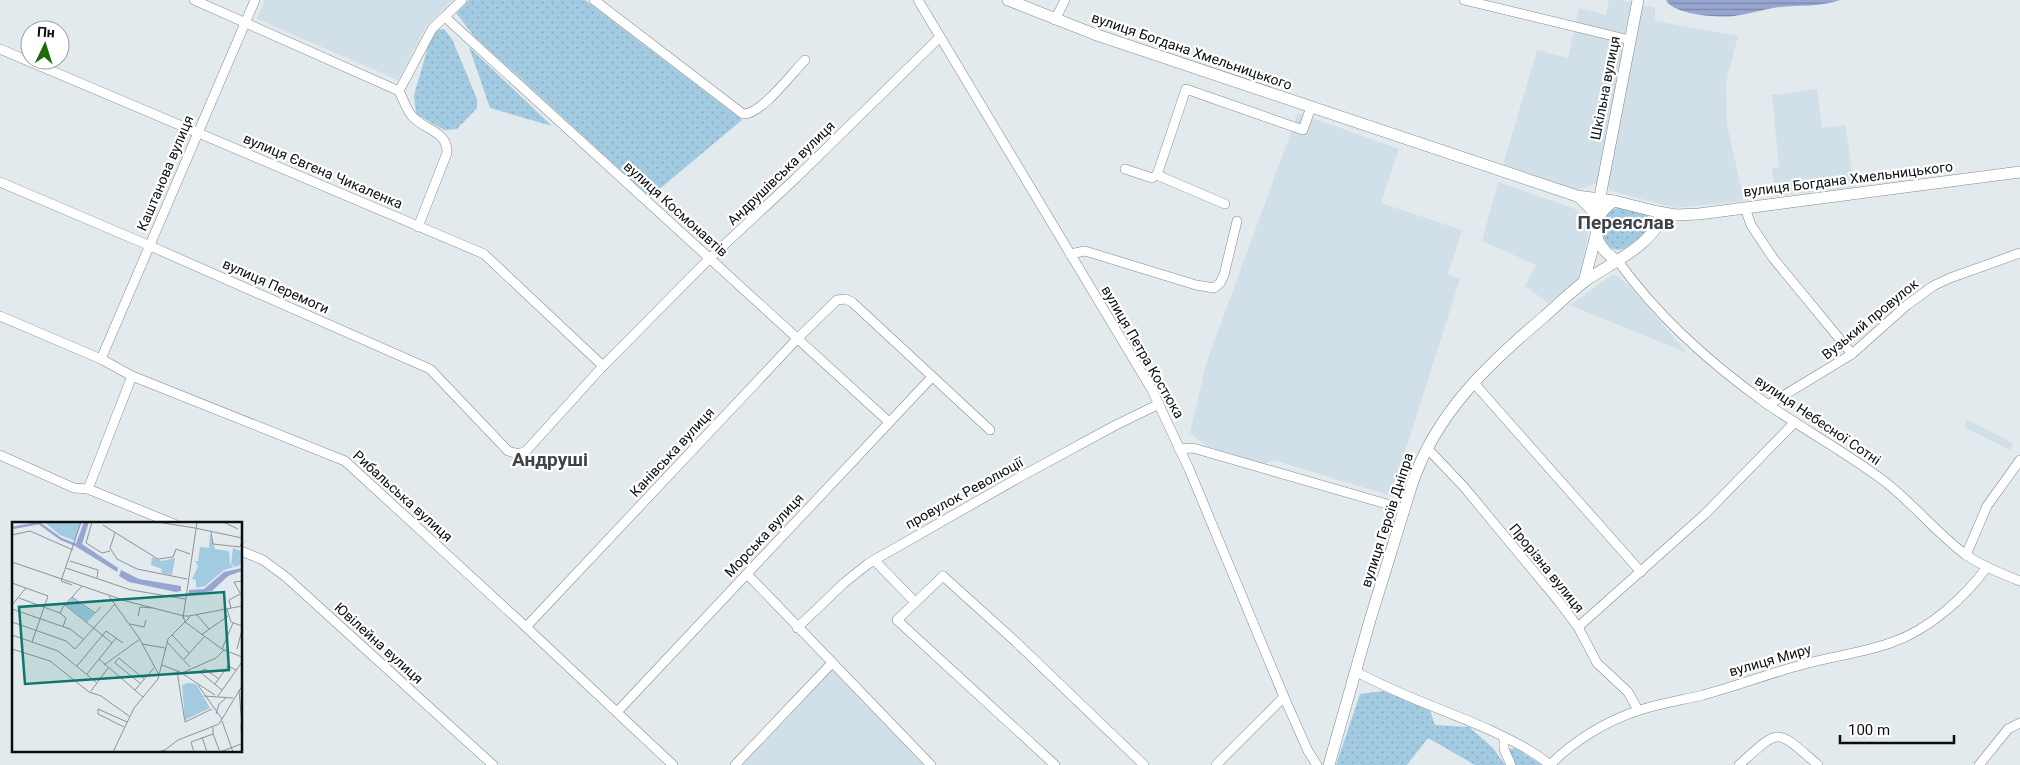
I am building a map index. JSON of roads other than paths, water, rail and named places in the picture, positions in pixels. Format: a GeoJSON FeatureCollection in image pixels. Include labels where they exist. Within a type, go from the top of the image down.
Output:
{"type":"FeatureCollection","features":[{"type":"Feature","properties":{"kind":"main road","name":"вулиця Богдана Хмельницького"},"geometry":{"type":"LineString","coordinates":[[1008,0],[1055,20],[1577,196],[1614,201],[1658,212],[1680,215],[1745,208],[2020,172]]}},
{"type":"Feature","properties":{"kind":"main road","name":"Шкільна вулиця"},"geometry":{"type":"LineString","coordinates":[[1597,229],[1602,181],[1638,0]]}},
{"type":"Feature","properties":{"kind":"main road"},"geometry":{"type":"LineString","coordinates":[[1577,196],[1592,192],[1602,181],[1614,201],[1604,209],[1584,282]]}},
{"type":"Feature","properties":{"kind":"main road","name":"вулиця Богдана Хмельницького"},"geometry":{"type":"LineString","coordinates":[[1577,196],[1591,209],[1600,246],[1607,254],[1618,261],[1657,228],[1680,215]]}},
{"type":"Feature","properties":{"kind":"main road"},"geometry":{"type":"LineString","coordinates":[[1657,228],[1660,219],[1658,212]]}},
{"type":"Feature","properties":{"kind":"main road","name":"вулиця Героїв Дніпра"},"geometry":{"type":"LineString","coordinates":[[1328,765],[1404,509],[1418,467],[1442,421],[1473,382],[1526,332],[1584,282],[1618,261]]}},
{"type":"Feature","properties":{"kind":"street"},"geometry":{"type":"LineString","coordinates":[[194,0],[399,90],[412,117],[442,136],[447,147],[418,227]]}},
{"type":"Feature","properties":{"kind":"street","name":"Каштанова вулиця"},"geometry":{"type":"LineString","coordinates":[[101,359],[148,245],[255,0]]}},
{"type":"Feature","properties":{"kind":"street"},"geometry":{"type":"LineString","coordinates":[[399,90],[426,38],[462,0]]}},
{"type":"Feature","properties":{"kind":"street"},"geometry":{"type":"LineString","coordinates":[[594,0],[743,114],[751,113],[765,102],[805,60]]}},
{"type":"Feature","properties":{"kind":"street","name":"вулиця Петра Костюка"},"geometry":{"type":"LineString","coordinates":[[918,0],[1159,404],[1284,697],[1308,751],[1317,765]]}},
{"type":"Feature","properties":{"kind":"street"},"geometry":{"type":"LineString","coordinates":[[1055,20],[1065,0]]}},
{"type":"Feature","properties":{"kind":"street"},"geometry":{"type":"LineString","coordinates":[[1464,0],[1630,40]]}},
{"type":"Feature","properties":{"kind":"street","name":"вулиця Космонавтів"},"geometry":{"type":"LineString","coordinates":[[445,17],[889,422]]}},
{"type":"Feature","properties":{"kind":"street","name":"Андрушівська вулиця"},"geometry":{"type":"LineString","coordinates":[[515,454],[526,451],[603,366],[710,258],[796,178],[940,36]]}},
{"type":"Feature","properties":{"kind":"street","name":"вулиця Євгена Чикаленка"},"geometry":{"type":"LineString","coordinates":[[0,49],[484,254],[603,366]]}},
{"type":"Feature","properties":{"kind":"street"},"geometry":{"type":"LineString","coordinates":[[1125,169],[1152,178],[1157,175],[1186,89],[1303,130],[1311,107]]}},
{"type":"Feature","properties":{"kind":"street"},"geometry":{"type":"LineString","coordinates":[[1157,175],[1225,204]]}},
{"type":"Feature","properties":{"kind":"street","name":"вулиця Перемоги"},"geometry":{"type":"LineString","coordinates":[[0,182],[430,369],[508,451],[515,454]]}},
{"type":"Feature","properties":{"kind":"street"},"geometry":{"type":"LineString","coordinates":[[1745,208],[1751,225],[1766,249],[1852,354]]}},
{"type":"Feature","properties":{"kind":"street"},"geometry":{"type":"LineString","coordinates":[[1070,254],[1085,252],[1196,285],[1214,288],[1220,283],[1224,275],[1237,221]]}},
{"type":"Feature","properties":{"kind":"street","name":"Вузький провулок"},"geometry":{"type":"LineString","coordinates":[[1768,405],[1852,354],[1907,305],[1933,286],[1957,275],[2020,253]]}},
{"type":"Feature","properties":{"kind":"street","name":"вулиця Небесної Сотні"},"geometry":{"type":"LineString","coordinates":[[1618,261],[1639,289],[1696,349],[1768,405],[1889,485],[1946,539],[1966,555],[1987,567],[2020,581]]}},
{"type":"Feature","properties":{"kind":"street","name":"Канівська вулиця"},"geometry":{"type":"LineString","coordinates":[[526,627],[796,339],[834,303],[841,299],[852,302],[932,377]]}},
{"type":"Feature","properties":{"kind":"street","name":"Рибальська вулиця"},"geometry":{"type":"LineString","coordinates":[[0,316],[101,359],[132,376],[345,461],[673,765]]}},
{"type":"Feature","properties":{"kind":"street"},"geometry":{"type":"LineString","coordinates":[[88,489],[132,376]]}},
{"type":"Feature","properties":{"kind":"street"},"geometry":{"type":"LineString","coordinates":[[932,377],[990,430]]}},
{"type":"Feature","properties":{"kind":"street","name":"Морська вулиця"},"geometry":{"type":"LineString","coordinates":[[617,712],[932,377]]}},
{"type":"Feature","properties":{"kind":"street"},"geometry":{"type":"LineString","coordinates":[[1473,382],[1641,572]]}},
{"type":"Feature","properties":{"kind":"street","name":"провулок Революції"},"geometry":{"type":"LineString","coordinates":[[797,628],[844,583],[874,560],[1020,477],[1159,404]]}},
{"type":"Feature","properties":{"kind":"street"},"geometry":{"type":"LineString","coordinates":[[1578,627],[1711,507],[1795,422]]}},
{"type":"Feature","properties":{"kind":"street"},"geometry":{"type":"LineString","coordinates":[[1179,449],[1193,448],[1404,509]]}},
{"type":"Feature","properties":{"kind":"street","name":"Прорізна вулиця"},"geometry":{"type":"LineString","coordinates":[[1427,448],[1464,487],[1578,627],[1597,663],[1628,692],[1638,710]]}},
{"type":"Feature","properties":{"kind":"street"},"geometry":{"type":"LineString","coordinates":[[0,455],[74,488],[88,489],[169,522]]}},
{"type":"Feature","properties":{"kind":"street"},"geometry":{"type":"LineString","coordinates":[[1966,555],[1987,506],[2020,460]]}},
{"type":"Feature","properties":{"kind":"street","name":"Ювілейна вулиця"},"geometry":{"type":"LineString","coordinates":[[242,551],[263,560],[286,577],[492,765]]}},
{"type":"Feature","properties":{"kind":"street"},"geometry":{"type":"LineString","coordinates":[[874,560],[915,602]]}},
{"type":"Feature","properties":{"kind":"street","name":"вулиця Миру"},"geometry":{"type":"LineString","coordinates":[[1550,765],[1586,737],[1638,710],[1711,692],[1809,663],[1895,642],[1914,632],[1940,614],[1975,582],[1987,567]]}},
{"type":"Feature","properties":{"kind":"street"},"geometry":{"type":"LineString","coordinates":[[747,574],[931,765]]}},
{"type":"Feature","properties":{"kind":"street"},"geometry":{"type":"LineString","coordinates":[[1055,765],[897,620],[943,576],[1016,642],[1144,765]]}},
{"type":"Feature","properties":{"kind":"street"},"geometry":{"type":"LineString","coordinates":[[735,765],[832,663]]}},
{"type":"Feature","properties":{"kind":"street"},"geometry":{"type":"LineString","coordinates":[[1355,671],[1504,737],[1539,756],[1550,765]]}},
{"type":"Feature","properties":{"kind":"street"},"geometry":{"type":"LineString","coordinates":[[1216,765],[1284,697]]}},
{"type":"Feature","properties":{"kind":"street"},"geometry":{"type":"LineString","coordinates":[[1979,765],[2008,729],[2020,723]]}},
{"type":"Feature","properties":{"kind":"street"},"geometry":{"type":"LineString","coordinates":[[1739,765],[1768,740],[1777,736],[1792,742],[1818,765]]}},
{"type":"Feature","properties":{"kind":"street"},"geometry":{"type":"LineString","coordinates":[[1504,737],[1504,749],[1511,765]]}},
{"type":"Feature","properties":{"kind":"district","name":"Переяслав"},"geometry":{"type":"Point","coordinates":[1626,222]}},
{"type":"Feature","properties":{"kind":"district","name":"Андруші"},"geometry":{"type":"Point","coordinates":[550,459]}}]}
